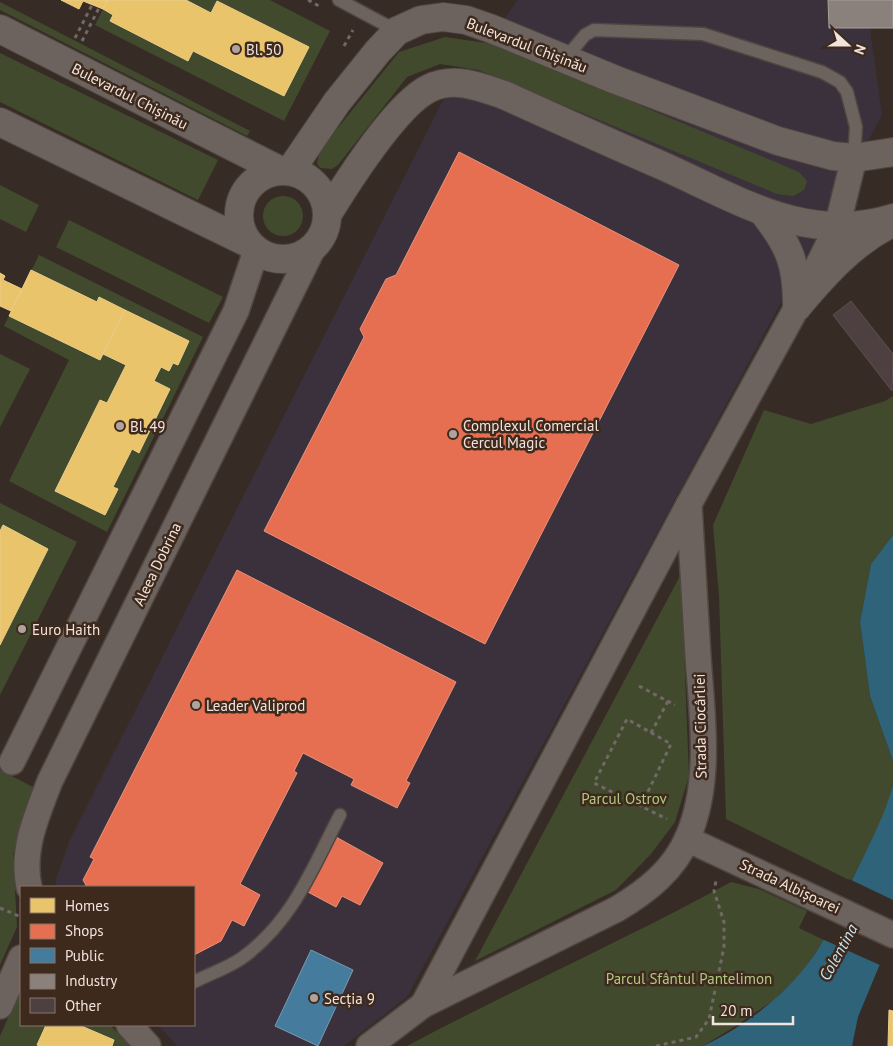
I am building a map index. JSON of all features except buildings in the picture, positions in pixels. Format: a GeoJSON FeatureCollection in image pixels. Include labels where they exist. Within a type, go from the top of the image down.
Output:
{"type":"FeatureCollection","features":[{"type":"Feature","properties":{"kind":"main road","name":"Bulevardul Chișinău"},"geometry":{"type":"LineString","coordinates":[[285,171],[362,69],[397,32],[421,20],[443,16],[492,29],[756,134],[807,150],[854,158],[893,152]]}},
{"type":"Feature","properties":{"kind":"main road","name":"Bulevardul Chișinău"},"geometry":{"type":"LineString","coordinates":[[0,29],[285,171],[304,176],[318,188],[325,201],[327,215]]}},
{"type":"Feature","properties":{"kind":"main road"},"geometry":{"type":"LineString","coordinates":[[0,122],[252,247],[269,258],[286,260],[305,254],[313,248],[324,232],[327,215],[358,167],[398,117],[430,88],[452,82],[474,84],[504,95],[762,212],[811,225],[837,227],[893,220]]}},
{"type":"Feature","properties":{"kind":"main road"},"geometry":{"type":"LineString","coordinates":[[252,247],[238,222],[242,197],[255,180],[271,172],[285,171]]}},
{"type":"Feature","properties":{"kind":"main road"},"geometry":{"type":"LineString","coordinates":[[762,212],[785,243],[795,264],[797,307]]}},
{"type":"Feature","properties":{"kind":"main road"},"geometry":{"type":"LineString","coordinates":[[797,307],[839,260],[893,220]]}},
{"type":"Feature","properties":{"kind":"street","name":"Strada Ciocârliei"},"geometry":{"type":"LineString","coordinates":[[423,1005],[688,504],[797,307],[837,227],[854,158]]}},
{"type":"Feature","properties":{"kind":"street"},"geometry":{"type":"LineString","coordinates":[[50,781],[6,759],[236,311],[252,247]]}},
{"type":"Feature","properties":{"kind":"street","name":"Aleea Dobrina"},"geometry":{"type":"LineString","coordinates":[[28,886],[27,856],[32,828],[50,781],[313,248]]}},
{"type":"Feature","properties":{"kind":"street","name":"Strada Ciocârliei"},"geometry":{"type":"LineString","coordinates":[[369,1046],[423,1005],[618,910],[665,874],[689,834],[698,803],[702,776],[702,720],[688,504]]}},
{"type":"Feature","properties":{"kind":"street","name":"Strada Albișoarei"},"geometry":{"type":"LineString","coordinates":[[689,834],[722,855],[788,884],[893,935]]}},
{"type":"Feature","properties":{"kind":"street"},"geometry":{"type":"LineString","coordinates":[[0,1006],[20,960]]}},
{"type":"Feature","properties":{"kind":"street"},"geometry":{"type":"LineString","coordinates":[[130,1026],[148,1046]]}},
{"type":"Feature","properties":{"kind":"lane"},"geometry":{"type":"LineString","coordinates":[[339,0],[397,32]]}},
{"type":"Feature","properties":{"kind":"lane"},"geometry":{"type":"LineString","coordinates":[[565,59],[585,35],[594,30],[703,34],[822,72],[840,82],[847,92],[856,127],[854,158]]}},
{"type":"Feature","properties":{"kind":"lane"},"geometry":{"type":"LineString","coordinates":[[195,982],[240,959],[268,936],[291,909],[340,815]]}},
{"type":"Feature","properties":{"kind":"path"},"geometry":{"type":"LineString","coordinates":[[308,0],[324,8]]}},
{"type":"Feature","properties":{"kind":"path"},"geometry":{"type":"LineString","coordinates":[[75,38],[92,5]]}},
{"type":"Feature","properties":{"kind":"path"},"geometry":{"type":"LineString","coordinates":[[82,42],[99,8]]}},
{"type":"Feature","properties":{"kind":"path"},"geometry":{"type":"LineString","coordinates":[[342,50],[355,25]]}},
{"type":"Feature","properties":{"kind":"path"},"geometry":{"type":"LineString","coordinates":[[67,34],[90,46]]}},
{"type":"Feature","properties":{"kind":"path"},"geometry":{"type":"LineString","coordinates":[[639,686],[702,720]]}},
{"type":"Feature","properties":{"kind":"path"},"geometry":{"type":"LineString","coordinates":[[651,733],[668,702]]}},
{"type":"Feature","properties":{"kind":"path"},"geometry":{"type":"LineString","coordinates":[[641,806],[672,744],[627,719],[594,783],[641,806],[689,834]]}},
{"type":"Feature","properties":{"kind":"path"},"geometry":{"type":"LineString","coordinates":[[656,1046],[696,1037],[709,1019],[724,947],[724,922],[714,891],[722,855]]}},
{"type":"Feature","properties":{"kind":"path"},"geometry":{"type":"LineString","coordinates":[[0,908],[20,917]]}},
{"type":"Feature","properties":{"kind":"shaded area"},"geometry":{"type":"Polygon","coordinates":[[[518,0],[828,0],[830,28],[870,28],[882,115],[407,997],[344,1046],[177,1046],[159,1026],[195,1026],[195,886],[56,886],[56,879],[69,842],[441,104],[518,0]]]}},
{"type":"Feature","properties":{"kind":"green space"},"geometry":{"type":"Polygon","coordinates":[[[186,0],[270,0],[330,31],[284,121],[95,25],[103,9],[113,15],[110,21],[188,61],[193,51],[284,96],[308,47],[217,1],[211,13],[186,0]]]}},
{"type":"Feature","properties":{"kind":"green space"},"geometry":{"type":"Polygon","coordinates":[[[0,2],[250,131],[247,136],[0,10],[0,2]]]}},
{"type":"Feature","properties":{"kind":"green space"},"geometry":{"type":"Polygon","coordinates":[[[445,37],[493,44],[799,172],[807,181],[804,190],[793,196],[777,194],[479,70],[440,64],[407,77],[338,165],[332,169],[320,168],[317,163],[320,150],[399,52],[445,37]]]}},
{"type":"Feature","properties":{"kind":"green space"},"geometry":{"type":"Polygon","coordinates":[[[0,53],[218,160],[198,200],[0,102],[0,53]]]}},
{"type":"Feature","properties":{"kind":"green space"},"geometry":{"type":"Polygon","coordinates":[[[0,185],[39,205],[26,232],[0,219],[0,185]]]}},
{"type":"Feature","properties":{"kind":"green space"},"geometry":{"type":"Polygon","coordinates":[[[287,196],[294,199],[300,205],[303,216],[302,224],[294,233],[287,236],[279,236],[272,233],[264,224],[263,212],[266,205],[275,197],[287,196]]]}},
{"type":"Feature","properties":{"kind":"green space"},"geometry":{"type":"Polygon","coordinates":[[[69,220],[223,297],[209,323],[56,247],[69,220]]]}},
{"type":"Feature","properties":{"kind":"green space"},"geometry":{"type":"Polygon","coordinates":[[[39,255],[203,337],[107,532],[9,481],[69,360],[4,326],[39,255]]]}},
{"type":"Feature","properties":{"kind":"green space"},"geometry":{"type":"Polygon","coordinates":[[[0,354],[30,369],[0,427],[0,354]]]}},
{"type":"Feature","properties":{"kind":"green space"},"geometry":{"type":"Polygon","coordinates":[[[893,396],[893,535],[871,564],[860,622],[870,696],[893,761],[893,785],[886,812],[851,881],[726,819],[719,596],[713,525],[764,410],[811,424],[885,401],[893,396]]]}},
{"type":"Feature","properties":{"kind":"green space"},"geometry":{"type":"Polygon","coordinates":[[[0,503],[77,542],[0,695],[0,503]]]}},
{"type":"Feature","properties":{"kind":"green space","name":"Parcul Ostrov"},"geometry":{"type":"Polygon","coordinates":[[[681,574],[689,776],[675,822],[651,854],[616,890],[475,961],[681,574]]]}},
{"type":"Feature","properties":{"kind":"green space"},"geometry":{"type":"Polygon","coordinates":[[[0,770],[39,790],[13,853],[17,927],[0,965],[0,770]]]}},
{"type":"Feature","properties":{"kind":"green space","name":"Parcul Sfântul Pantelimon"},"geometry":{"type":"Polygon","coordinates":[[[731,882],[759,889],[807,911],[799,928],[824,940],[802,973],[774,1000],[703,1046],[407,1046],[651,924],[731,882]]]}},
{"type":"Feature","properties":{"kind":"green space"},"geometry":{"type":"Polygon","coordinates":[[[20,990],[20,1026],[111,1026],[130,1046],[0,1046],[0,1036],[20,990]]]}},
{"type":"Feature","properties":{"kind":"water"},"geometry":{"type":"Polygon","coordinates":[[[893,535],[893,761],[870,696],[860,622],[871,564],[893,535]]]}},
{"type":"Feature","properties":{"kind":"water","name":"Colentina"},"geometry":{"type":"Polygon","coordinates":[[[893,785],[893,925],[880,964],[858,1017],[852,1046],[703,1046],[738,1027],[772,1002],[814,956],[828,932],[875,833],[893,785]]]}},
{"type":"Feature","properties":{"kind":"pier"},"geometry":{"type":"Polygon","coordinates":[[[849,879],[893,900],[893,933],[882,966],[822,939],[849,879]]]}},
{"type":"Feature","properties":{"kind":"place","name":"Bl. 50"},"geometry":{"type":"Point","coordinates":[236,49]}},
{"type":"Feature","properties":{"kind":"place","name":"Bl. 49"},"geometry":{"type":"Point","coordinates":[120,426]}},
{"type":"Feature","properties":{"kind":"place","name":"Complexul Comercial Cercul Magic"},"geometry":{"type":"Point","coordinates":[453,434]}},
{"type":"Feature","properties":{"kind":"place","name":"Euro Haith"},"geometry":{"type":"Point","coordinates":[22,629]}},
{"type":"Feature","properties":{"kind":"place","name":"Leader Valiprod"},"geometry":{"type":"Point","coordinates":[196,705]}},
{"type":"Feature","properties":{"kind":"place","name":"Secția 9"},"geometry":{"type":"Point","coordinates":[314,998]}}]}
